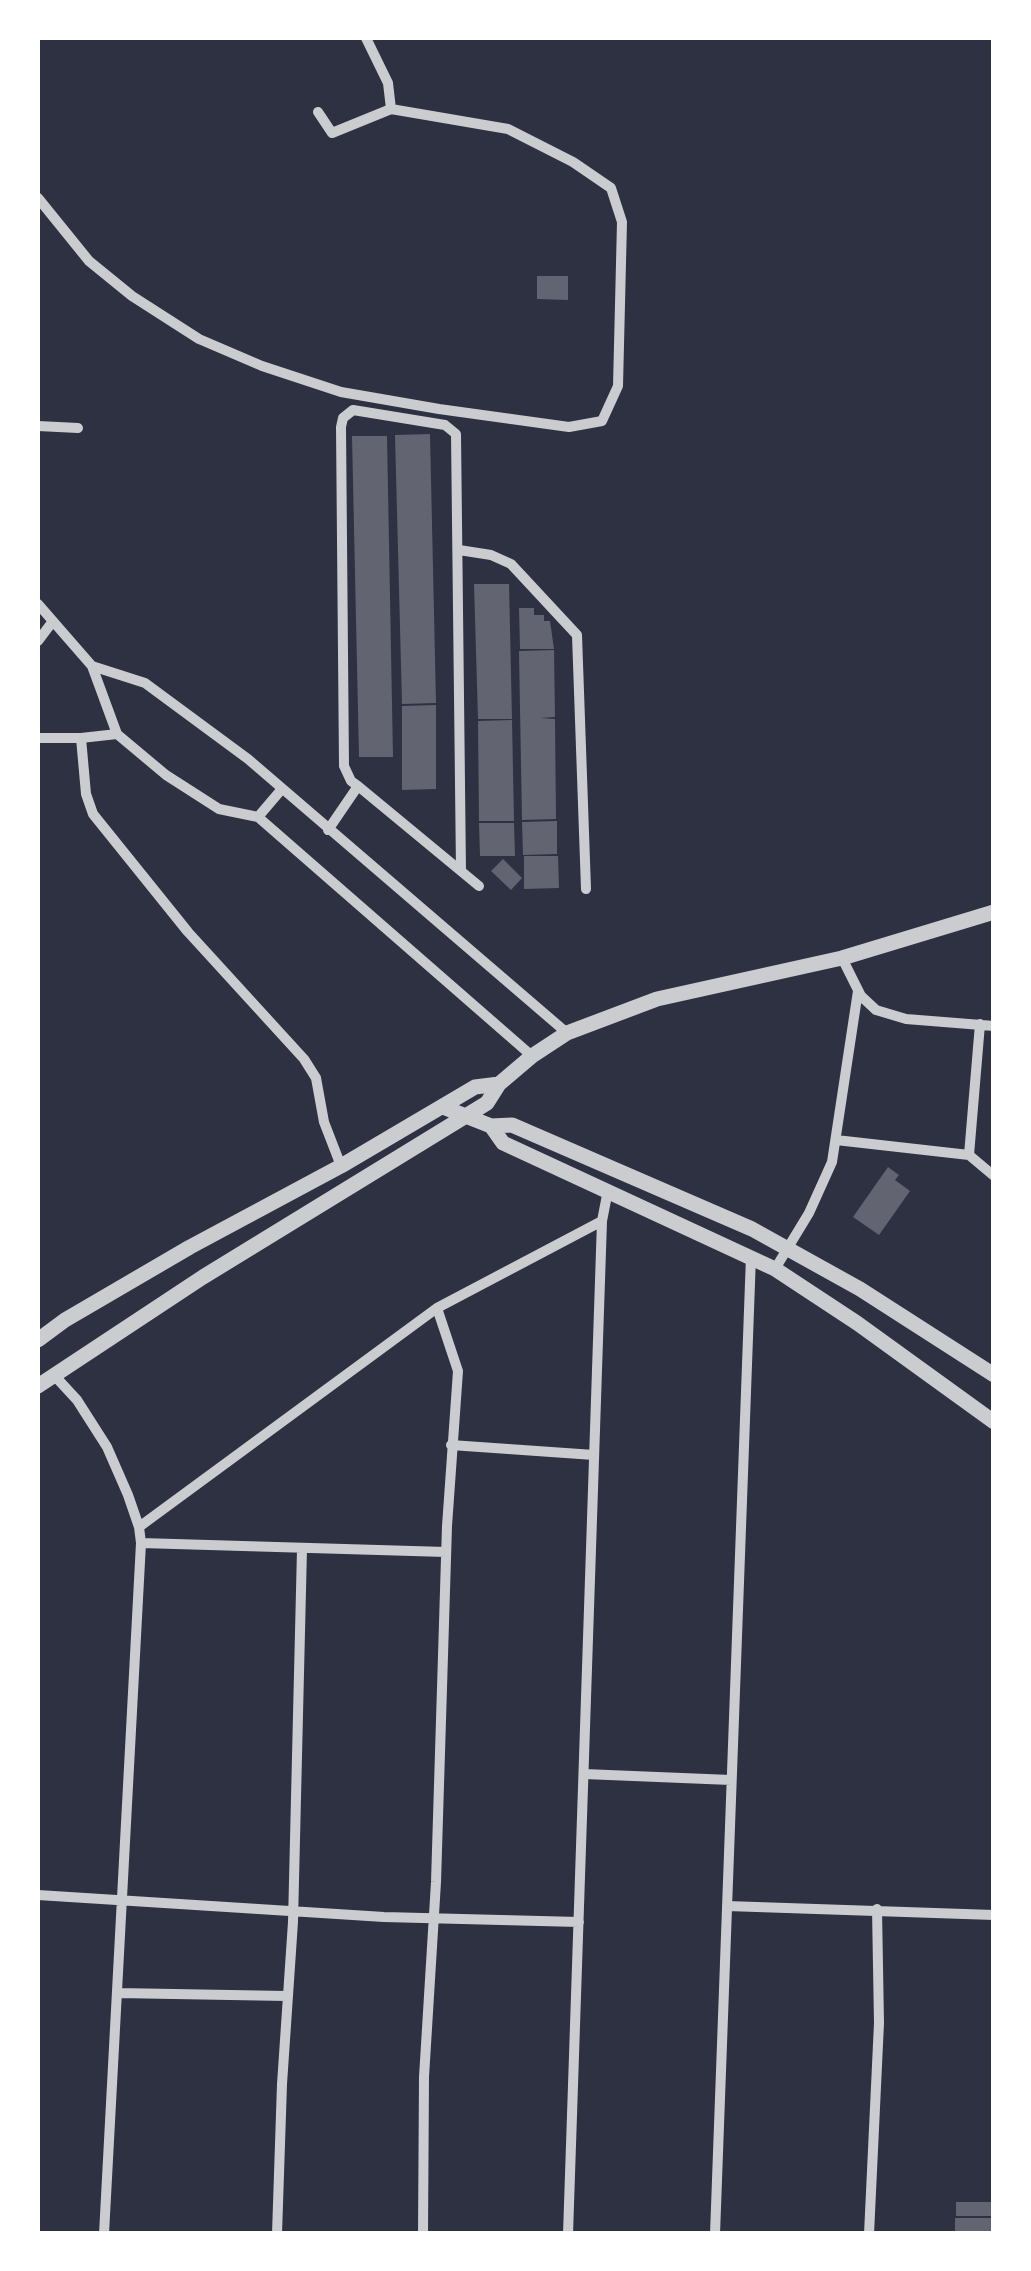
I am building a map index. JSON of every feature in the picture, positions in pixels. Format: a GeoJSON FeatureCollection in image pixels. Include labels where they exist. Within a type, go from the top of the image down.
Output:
{"type":"FeatureCollection","features":[{"type":"Feature","properties":{"kind":"street"},"geometry":{"type":"LineString","coordinates":[[366,38],[388,82],[390,109]]}},
{"type":"Feature","properties":{"kind":"street"},"geometry":{"type":"LineString","coordinates":[[38,198],[89,260],[132,296],[199,339],[262,366],[341,392],[440,410],[569,427],[602,421],[618,386],[622,222],[611,188],[573,162],[508,129],[390,109],[332,133],[318,112]]}},
{"type":"Feature","properties":{"kind":"street"},"geometry":{"type":"LineString","coordinates":[[461,871],[457,444],[452,428],[366,410],[347,412],[342,427],[344,766],[358,786],[479,886]]}},
{"type":"Feature","properties":{"kind":"street"},"geometry":{"type":"LineString","coordinates":[[38,426],[78,428]]}},
{"type":"Feature","properties":{"kind":"street"},"geometry":{"type":"LineString","coordinates":[[459,550],[511,564],[576,634],[586,889]]}},
{"type":"Feature","properties":{"kind":"street"},"geometry":{"type":"LineString","coordinates":[[38,604],[92,666],[117,734],[166,775],[219,808],[258,817],[532,1056]]}},
{"type":"Feature","properties":{"kind":"street"},"geometry":{"type":"LineString","coordinates":[[38,641],[52,621]]}},
{"type":"Feature","properties":{"kind":"street"},"geometry":{"type":"LineString","coordinates":[[92,666],[145,683],[248,759],[566,1033]]}},
{"type":"Feature","properties":{"kind":"street"},"geometry":{"type":"LineString","coordinates":[[38,738],[117,734]]}},
{"type":"Feature","properties":{"kind":"street"},"geometry":{"type":"LineString","coordinates":[[81,738],[86,794],[100,826],[188,932],[304,1059],[316,1078],[324,1122],[341,1166]]}},
{"type":"Feature","properties":{"kind":"street"},"geometry":{"type":"LineString","coordinates":[[328,830],[358,786]]}},
{"type":"Feature","properties":{"kind":"street"},"geometry":{"type":"LineString","coordinates":[[258,817],[281,790]]}},
{"type":"Feature","properties":{"kind":"street"},"geometry":{"type":"LineString","coordinates":[[38,1386],[487,1103],[499,1084],[566,1033],[656,999],[842,958],[994,912]]}},
{"type":"Feature","properties":{"kind":"street"},"geometry":{"type":"LineString","coordinates":[[842,958],[858,991],[876,1010],[906,1019],[994,1026]]}},
{"type":"Feature","properties":{"kind":"street"},"geometry":{"type":"LineString","coordinates":[[775,1269],[832,1162],[858,991]]}},
{"type":"Feature","properties":{"kind":"street"},"geometry":{"type":"LineString","coordinates":[[969,1155],[980,1024]]}},
{"type":"Feature","properties":{"kind":"street"},"geometry":{"type":"LineString","coordinates":[[38,1340],[174,1256],[341,1166],[475,1087],[499,1084]]}},
{"type":"Feature","properties":{"kind":"street"},"geometry":{"type":"LineString","coordinates":[[443,1107],[491,1126],[512,1125],[752,1228],[860,1289],[994,1376]]}},
{"type":"Feature","properties":{"kind":"street"},"geometry":{"type":"LineString","coordinates":[[491,1126],[503,1143],[775,1269],[858,1323],[994,1422]]}},
{"type":"Feature","properties":{"kind":"street"},"geometry":{"type":"LineString","coordinates":[[836,1140],[969,1155],[994,1176]]}},
{"type":"Feature","properties":{"kind":"street"},"geometry":{"type":"LineString","coordinates":[[568,2234],[602,1221],[608,1190]]}},
{"type":"Feature","properties":{"kind":"street"},"geometry":{"type":"LineString","coordinates":[[139,1526],[437,1308],[602,1221]]}},
{"type":"Feature","properties":{"kind":"street"},"geometry":{"type":"LineString","coordinates":[[715,2234],[751,1256]]}},
{"type":"Feature","properties":{"kind":"street"},"geometry":{"type":"LineString","coordinates":[[423,2234],[424,2077],[444,1691],[451,1445],[458,1371],[437,1308]]}},
{"type":"Feature","properties":{"kind":"street"},"geometry":{"type":"LineString","coordinates":[[54,1374],[107,1447],[139,1526],[141,1543],[104,2234]]}},
{"type":"Feature","properties":{"kind":"street"},"geometry":{"type":"LineString","coordinates":[[451,1445],[594,1455]]}},
{"type":"Feature","properties":{"kind":"street"},"geometry":{"type":"LineString","coordinates":[[141,1543],[446,1552]]}},
{"type":"Feature","properties":{"kind":"street"},"geometry":{"type":"LineString","coordinates":[[277,2234],[294,1910],[302,1549]]}},
{"type":"Feature","properties":{"kind":"street"},"geometry":{"type":"LineString","coordinates":[[584,1774],[731,1780]]}},
{"type":"Feature","properties":{"kind":"street"},"geometry":{"type":"LineString","coordinates":[[38,1895],[579,1922]]}},
{"type":"Feature","properties":{"kind":"street"},"geometry":{"type":"LineString","coordinates":[[728,1906],[994,1915]]}},
{"type":"Feature","properties":{"kind":"street"},"geometry":{"type":"LineString","coordinates":[[869,2234],[879,2023],[877,1909]]}},
{"type":"Feature","properties":{"kind":"street"},"geometry":{"type":"LineString","coordinates":[[117,1993],[287,1996]]}},
{"type":"Feature","properties":{"kind":"building"},"geometry":{"type":"Polygon","coordinates":[[[537,276],[568,276],[568,300],[537,299],[537,276]]]}},
{"type":"Feature","properties":{"kind":"building"},"geometry":{"type":"Polygon","coordinates":[[[430,434],[436,703],[402,704],[395,435],[430,434]]]}},
{"type":"Feature","properties":{"kind":"building"},"geometry":{"type":"Polygon","coordinates":[[[352,436],[387,436],[393,757],[359,757],[352,436]]]}},
{"type":"Feature","properties":{"kind":"building"},"geometry":{"type":"Polygon","coordinates":[[[474,584],[509,584],[512,719],[478,719],[474,584]]]}},
{"type":"Feature","properties":{"kind":"building"},"geometry":{"type":"Polygon","coordinates":[[[519,608],[534,608],[534,615],[544,615],[544,621],[550,621],[554,649],[520,649],[519,608]]]}},
{"type":"Feature","properties":{"kind":"building"},"geometry":{"type":"Polygon","coordinates":[[[554,650],[555,717],[540,718],[555,719],[556,819],[522,820],[519,651],[554,650]]]}},
{"type":"Feature","properties":{"kind":"building"},"geometry":{"type":"Polygon","coordinates":[[[436,705],[436,789],[402,790],[402,706],[436,705]]]}},
{"type":"Feature","properties":{"kind":"building"},"geometry":{"type":"Polygon","coordinates":[[[512,720],[514,821],[479,821],[478,721],[512,720]]]}},
{"type":"Feature","properties":{"kind":"building"},"geometry":{"type":"Polygon","coordinates":[[[557,821],[557,854],[523,855],[522,822],[557,821]]]}},
{"type":"Feature","properties":{"kind":"building"},"geometry":{"type":"Polygon","coordinates":[[[479,823],[514,823],[515,856],[480,856],[479,823]]]}},
{"type":"Feature","properties":{"kind":"building"},"geometry":{"type":"Polygon","coordinates":[[[524,856],[558,856],[559,888],[524,889],[524,856]]]}},
{"type":"Feature","properties":{"kind":"building"},"geometry":{"type":"Polygon","coordinates":[[[503,859],[522,878],[511,890],[491,871],[503,859]]]}},
{"type":"Feature","properties":{"kind":"building"},"geometry":{"type":"Polygon","coordinates":[[[888,1167],[899,1175],[895,1180],[910,1191],[879,1235],[853,1217],[888,1167]]]}},
{"type":"Feature","properties":{"kind":"building"},"geometry":{"type":"Polygon","coordinates":[[[956,2202],[994,2202],[994,2216],[956,2216],[956,2202]]]}},
{"type":"Feature","properties":{"kind":"building"},"geometry":{"type":"Polygon","coordinates":[[[955,2218],[994,2218],[994,2232],[955,2232],[955,2218]]]}}]}
